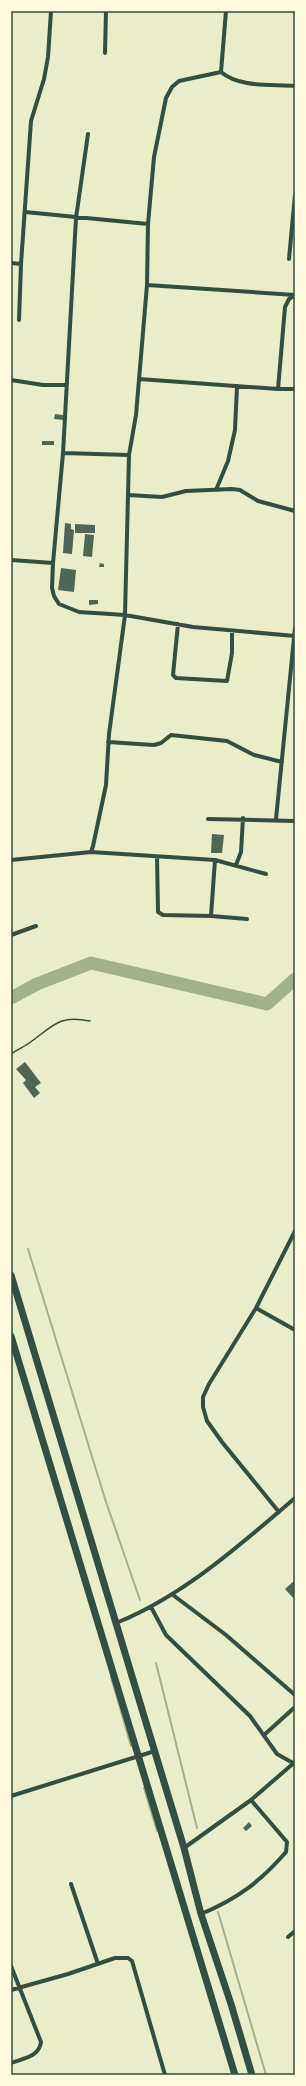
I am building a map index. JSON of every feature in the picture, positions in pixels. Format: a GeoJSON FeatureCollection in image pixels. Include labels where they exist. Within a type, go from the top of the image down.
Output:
{"type":"FeatureCollection","features":[{"type":"Feature","properties":{"kind":"highway"},"geometry":{"type":"LineString","coordinates":[[11,1275],[35,1349],[115,1624],[184,1848],[201,1914],[231,2004],[252,2075]]}},
{"type":"Feature","properties":{"kind":"highway"},"geometry":{"type":"LineString","coordinates":[[11,1336],[235,2075]]}},
{"type":"Feature","properties":{"kind":"street"},"geometry":{"type":"LineString","coordinates":[[19,320],[20,264],[32,121],[44,79],[48,57],[51,11]]}},
{"type":"Feature","properties":{"kind":"street"},"geometry":{"type":"LineString","coordinates":[[105,53],[106,11]]}},
{"type":"Feature","properties":{"kind":"street"},"geometry":{"type":"LineString","coordinates":[[221,72],[226,11]]}},
{"type":"Feature","properties":{"kind":"street"},"geometry":{"type":"LineString","coordinates":[[221,72],[228,78],[240,82],[295,86]]}},
{"type":"Feature","properties":{"kind":"street"},"geometry":{"type":"LineString","coordinates":[[92,852],[106,785],[108,742],[125,615],[129,455],[139,379],[147,285],[148,224],[154,157],[168,92],[179,81],[221,72]]}},
{"type":"Feature","properties":{"kind":"street"},"geometry":{"type":"LineString","coordinates":[[88,134],[76,218],[63,452],[52,588],[59,604],[79,612],[125,615],[232,631],[295,636]]}},
{"type":"Feature","properties":{"kind":"street"},"geometry":{"type":"LineString","coordinates":[[289,259],[295,195]]}},
{"type":"Feature","properties":{"kind":"street"},"geometry":{"type":"LineString","coordinates":[[25,212],[148,224]]}},
{"type":"Feature","properties":{"kind":"street"},"geometry":{"type":"LineString","coordinates":[[11,263],[20,264]]}},
{"type":"Feature","properties":{"kind":"street"},"geometry":{"type":"LineString","coordinates":[[147,285],[295,295]]}},
{"type":"Feature","properties":{"kind":"street"},"geometry":{"type":"LineString","coordinates":[[278,389],[285,307],[289,299],[295,295]]}},
{"type":"Feature","properties":{"kind":"street"},"geometry":{"type":"LineString","coordinates":[[139,379],[278,389],[295,388]]}},
{"type":"Feature","properties":{"kind":"street"},"geometry":{"type":"LineString","coordinates":[[11,380],[66,385]]}},
{"type":"Feature","properties":{"kind":"street"},"geometry":{"type":"LineString","coordinates":[[216,490],[228,461],[236,430],[237,386]]}},
{"type":"Feature","properties":{"kind":"street"},"geometry":{"type":"LineString","coordinates":[[63,452],[129,455]]}},
{"type":"Feature","properties":{"kind":"street"},"geometry":{"type":"LineString","coordinates":[[128,495],[162,498],[186,491],[193,492],[203,489],[240,490],[258,501],[295,511]]}},
{"type":"Feature","properties":{"kind":"street"},"geometry":{"type":"LineString","coordinates":[[11,560],[53,563]]}},
{"type":"Feature","properties":{"kind":"street"},"geometry":{"type":"LineString","coordinates":[[178,624],[173,675],[176,678],[227,681],[232,654],[232,631]]}},
{"type":"Feature","properties":{"kind":"street"},"geometry":{"type":"LineString","coordinates":[[276,820],[295,628]]}},
{"type":"Feature","properties":{"kind":"street"},"geometry":{"type":"LineString","coordinates":[[108,742],[154,745],[161,743],[171,735],[193,736],[227,741],[254,755],[282,762]]}},
{"type":"Feature","properties":{"kind":"street"},"geometry":{"type":"LineString","coordinates":[[236,865],[241,852],[243,818]]}},
{"type":"Feature","properties":{"kind":"street"},"geometry":{"type":"LineString","coordinates":[[208,819],[243,818],[295,821]]}},
{"type":"Feature","properties":{"kind":"street"},"geometry":{"type":"LineString","coordinates":[[11,860],[92,852],[215,860],[266,874]]}},
{"type":"Feature","properties":{"kind":"street"},"geometry":{"type":"LineString","coordinates":[[157,857],[158,912],[163,915],[211,916],[247,919]]}},
{"type":"Feature","properties":{"kind":"street"},"geometry":{"type":"LineString","coordinates":[[211,916],[215,860]]}},
{"type":"Feature","properties":{"kind":"street"},"geometry":{"type":"LineString","coordinates":[[11,935],[36,926]]}},
{"type":"Feature","properties":{"kind":"street"},"geometry":{"type":"LineString","coordinates":[[278,1512],[222,1442],[208,1421],[203,1407],[203,1397],[209,1384],[256,1308],[295,1231]]}},
{"type":"Feature","properties":{"kind":"street"},"geometry":{"type":"LineString","coordinates":[[256,1308],[295,1330]]}},
{"type":"Feature","properties":{"kind":"street"},"geometry":{"type":"LineString","coordinates":[[115,1624],[172,1595],[295,1498]]}},
{"type":"Feature","properties":{"kind":"street"},"geometry":{"type":"LineString","coordinates":[[172,1595],[226,1635],[295,1695]]}},
{"type":"Feature","properties":{"kind":"street"},"geometry":{"type":"LineString","coordinates":[[151,1607],[166,1635],[250,1716],[277,1754],[294,1763],[251,1800],[184,1848]]}},
{"type":"Feature","properties":{"kind":"street"},"geometry":{"type":"LineString","coordinates":[[264,1735],[295,1707]]}},
{"type":"Feature","properties":{"kind":"street"},"geometry":{"type":"LineString","coordinates":[[11,1796],[154,1751]]}},
{"type":"Feature","properties":{"kind":"street"},"geometry":{"type":"LineString","coordinates":[[201,1914],[228,1902],[250,1888],[286,1852],[287,1842],[251,1800]]}},
{"type":"Feature","properties":{"kind":"street"},"geometry":{"type":"LineString","coordinates":[[71,1884],[98,1964]]}},
{"type":"Feature","properties":{"kind":"street"},"geometry":{"type":"LineString","coordinates":[[288,1937],[295,1931]]}},
{"type":"Feature","properties":{"kind":"street"},"geometry":{"type":"LineString","coordinates":[[11,1990],[124,1957],[132,1961],[165,2075]]}},
{"type":"Feature","properties":{"kind":"street"},"geometry":{"type":"LineString","coordinates":[[11,1966],[41,2042],[40,2049],[37,2053],[11,2063]]}},
{"type":"Feature","properties":{"kind":"path"},"geometry":{"type":"LineString","coordinates":[[11,1054],[32,1041],[52,1025],[62,1020],[76,1018],[90,1021]]}},
{"type":"Feature","properties":{"kind":"building"},"geometry":{"type":"Polygon","coordinates":[[[55,414],[63,415],[63,420],[54,419],[55,414]]]}},
{"type":"Feature","properties":{"kind":"building"},"geometry":{"type":"Polygon","coordinates":[[[42,441],[54,441],[54,445],[42,445],[42,441]]]}},
{"type":"Feature","properties":{"kind":"building"},"geometry":{"type":"Polygon","coordinates":[[[65,523],[71,524],[71,529],[74,530],[72,554],[63,553],[65,523]]]}},
{"type":"Feature","properties":{"kind":"building"},"geometry":{"type":"Polygon","coordinates":[[[75,524],[95,525],[95,533],[75,533],[75,524]]]}},
{"type":"Feature","properties":{"kind":"building"},"geometry":{"type":"Polygon","coordinates":[[[85,534],[94,535],[92,557],[83,556],[85,534]]]}},
{"type":"Feature","properties":{"kind":"building"},"geometry":{"type":"Polygon","coordinates":[[[100,563],[104,564],[104,567],[99,567],[100,563]]]}},
{"type":"Feature","properties":{"kind":"building"},"geometry":{"type":"Polygon","coordinates":[[[61,568],[76,570],[74,592],[58,590],[61,568]]]}},
{"type":"Feature","properties":{"kind":"building"},"geometry":{"type":"Polygon","coordinates":[[[89,600],[98,600],[98,604],[89,605],[89,600]]]}},
{"type":"Feature","properties":{"kind":"building"},"geometry":{"type":"Polygon","coordinates":[[[212,834],[224,835],[222,853],[211,853],[212,834]]]}},
{"type":"Feature","properties":{"kind":"building"},"geometry":{"type":"Polygon","coordinates":[[[25,1062],[41,1083],[35,1087],[40,1093],[34,1098],[23,1083],[26,1080],[16,1069],[25,1062]]]}},
{"type":"Feature","properties":{"kind":"building"},"geometry":{"type":"Polygon","coordinates":[[[295,1580],[295,1600],[285,1589],[295,1580]]]}},
{"type":"Feature","properties":{"kind":"building"},"geometry":{"type":"Polygon","coordinates":[[[249,1822],[252,1826],[246,1831],[243,1828],[249,1822]]]}},
{"type":"Feature","properties":{"kind":"waterway"},"geometry":{"type":"LineString","coordinates":[[11,998],[37,984],[91,963],[267,1004],[295,979]]}},
{"type":"Feature","properties":{"kind":"waterway"},"geometry":{"type":"LineString","coordinates":[[28,1249],[106,1502],[140,1600]]}},
{"type":"Feature","properties":{"kind":"waterway"},"geometry":{"type":"LineString","coordinates":[[156,1663],[197,1828]]}},
{"type":"Feature","properties":{"kind":"waterway"},"geometry":{"type":"LineString","coordinates":[[111,1677],[131,1746]]}},
{"type":"Feature","properties":{"kind":"waterway"},"geometry":{"type":"LineString","coordinates":[[144,1788],[157,1831]]}},
{"type":"Feature","properties":{"kind":"waterway"},"geometry":{"type":"LineString","coordinates":[[218,1912],[266,2075]]}}]}
